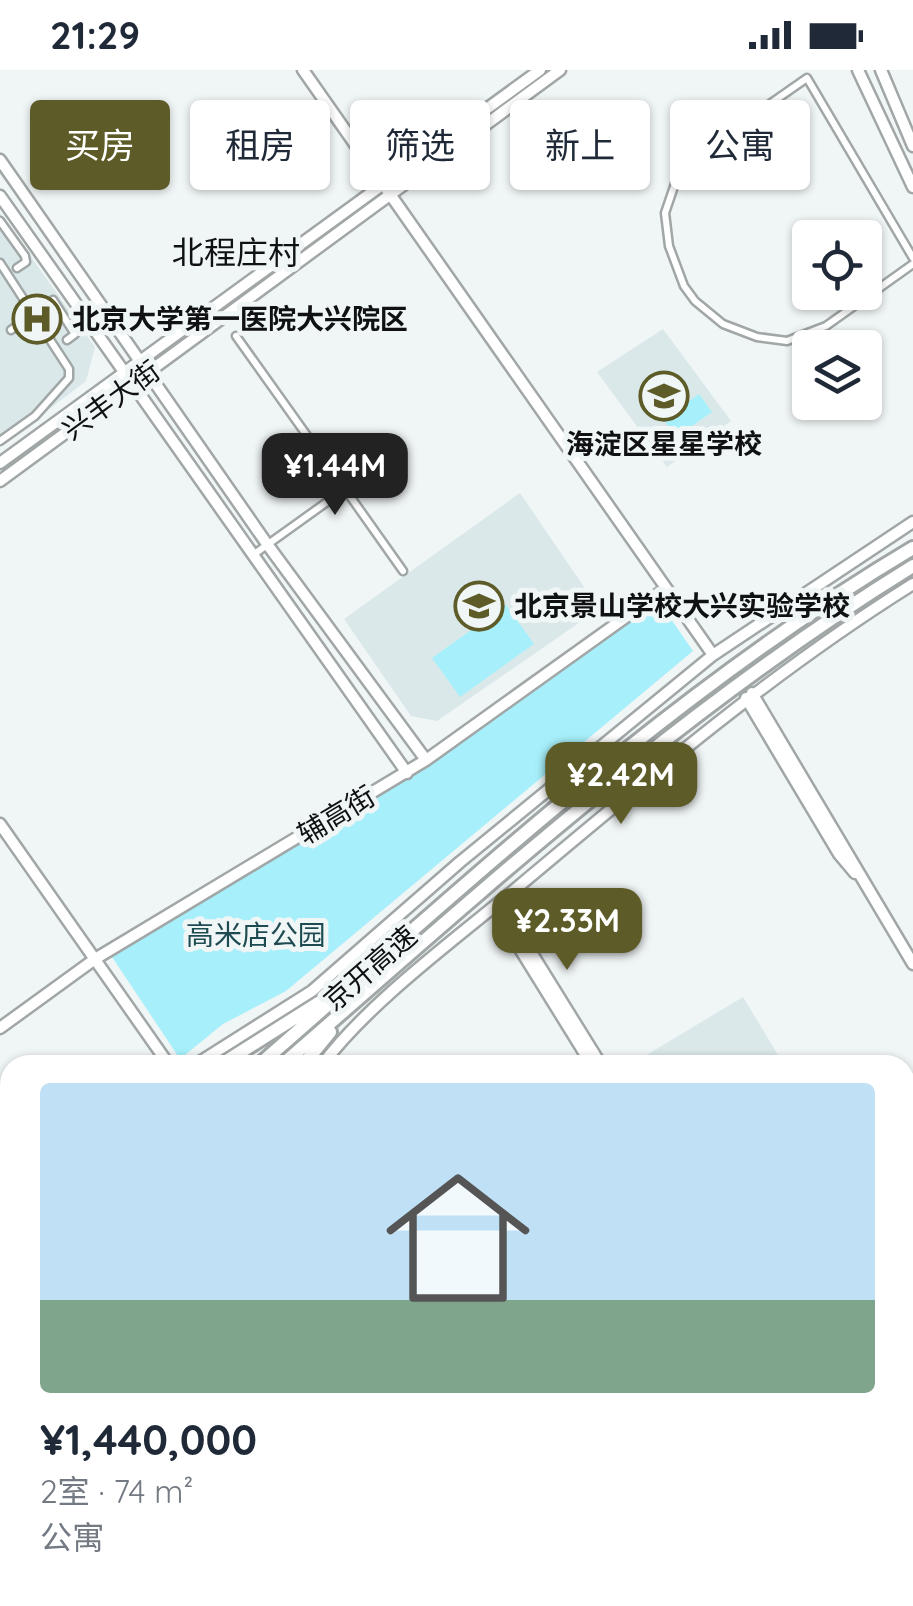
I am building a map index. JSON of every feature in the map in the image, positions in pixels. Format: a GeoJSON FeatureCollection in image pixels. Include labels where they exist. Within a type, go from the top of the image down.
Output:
{"type":"FeatureCollection","features":[{"type":"Feature","properties":{"kind":"highway","name":"京开高速"},"geometry":{"type":"LineString","coordinates":[[292,1055],[363,984],[662,722],[785,631],[913,548]]}},
{"type":"Feature","properties":{"kind":"highway","name":"京开高速"},"geometry":{"type":"LineString","coordinates":[[272,1055],[673,733],[794,642],[913,566]]}},
{"type":"Feature","properties":{"kind":"highway"},"geometry":{"type":"LineString","coordinates":[[238,1055],[363,984]]}},
{"type":"Feature","properties":{"kind":"highway"},"geometry":{"type":"LineString","coordinates":[[310,1055],[363,984]]}},
{"type":"Feature","properties":{"kind":"street"},"geometry":{"type":"LineString","coordinates":[[304,70],[350,137]]}},
{"type":"Feature","properties":{"kind":"street","name":"兴丰大街"},"geometry":{"type":"LineString","coordinates":[[490,105],[540,70]]}},
{"type":"Feature","properties":{"kind":"street","name":"兴丰大街"},"geometry":{"type":"LineString","coordinates":[[0,481],[560,70]]}},
{"type":"Feature","properties":{"kind":"street"},"geometry":{"type":"LineString","coordinates":[[858,70],[913,187]]}},
{"type":"Feature","properties":{"kind":"street"},"geometry":{"type":"LineString","coordinates":[[881,70],[913,146]]}},
{"type":"Feature","properties":{"kind":"street"},"geometry":{"type":"LineString","coordinates":[[807,78],[913,261],[826,326],[787,341],[757,338],[723,324],[695,301],[669,246],[665,213],[681,166],[807,78]]}},
{"type":"Feature","properties":{"kind":"street"},"geometry":{"type":"LineString","coordinates":[[0,160],[268,544],[426,760]]}},
{"type":"Feature","properties":{"kind":"street","name":"兴丰大街"},"geometry":{"type":"LineString","coordinates":[[0,463],[370,190]]}},
{"type":"Feature","properties":{"kind":"street"},"geometry":{"type":"LineString","coordinates":[[387,190],[712,656]]}},
{"type":"Feature","properties":{"kind":"street"},"geometry":{"type":"LineString","coordinates":[[1,200],[407,773]]}},
{"type":"Feature","properties":{"kind":"street"},"geometry":{"type":"LineString","coordinates":[[0,221],[24,256],[26,262],[18,268]]}},
{"type":"Feature","properties":{"kind":"street"},"geometry":{"type":"LineString","coordinates":[[0,262],[66,360],[69,378],[36,416],[0,441]]}},
{"type":"Feature","properties":{"kind":"street"},"geometry":{"type":"LineString","coordinates":[[266,265],[275,278]]}},
{"type":"Feature","properties":{"kind":"street"},"geometry":{"type":"LineString","coordinates":[[10,330],[53,300],[74,334],[67,340]]}},
{"type":"Feature","properties":{"kind":"street"},"geometry":{"type":"LineString","coordinates":[[236,336],[403,571]]}},
{"type":"Feature","properties":{"kind":"street"},"geometry":{"type":"LineString","coordinates":[[212,499],[228,487]]}},
{"type":"Feature","properties":{"kind":"street"},"geometry":{"type":"LineString","coordinates":[[252,556],[345,489]]}},
{"type":"Feature","properties":{"kind":"street"},"geometry":{"type":"LineString","coordinates":[[212,1055],[312,991],[474,850],[712,656],[913,522]]}},
{"type":"Feature","properties":{"kind":"street"},"geometry":{"type":"LineString","coordinates":[[331,1055],[360,1023],[497,904],[749,696],[913,584]]}},
{"type":"Feature","properties":{"kind":"street","name":"辅高街"},"geometry":{"type":"LineString","coordinates":[[0,1028],[95,959],[407,773],[665,590]]}},
{"type":"Feature","properties":{"kind":"street"},"geometry":{"type":"LineString","coordinates":[[749,696],[848,849],[862,881],[913,964]]}},
{"type":"Feature","properties":{"kind":"street"},"geometry":{"type":"LineString","coordinates":[[0,824],[162,1055]]}},
{"type":"Feature","properties":{"kind":"street"},"geometry":{"type":"LineString","coordinates":[[0,847],[11,839]]}},
{"type":"Feature","properties":{"kind":"street"},"geometry":{"type":"LineString","coordinates":[[497,904],[586,1055]]}},
{"type":"Feature","properties":{"kind":"street"},"geometry":{"type":"LineString","coordinates":[[497,904],[594,1055]]}},
{"type":"Feature","properties":{"kind":"shaded area","name":"北京大学第一医院大兴院区"},"geometry":{"type":"Polygon","coordinates":[[[0,213],[95,347],[86,381],[0,447],[0,213]]]}},
{"type":"Feature","properties":{"kind":"shaded area","name":"海淀区星星学校"},"geometry":{"type":"Polygon","coordinates":[[[663,329],[731,421],[667,467],[597,372],[663,329]]]}},
{"type":"Feature","properties":{"kind":"shaded area","name":"北京景山学校大兴实验学校"},"geometry":{"type":"Polygon","coordinates":[[[520,493],[599,609],[437,721],[411,716],[344,619],[520,493]]]}},
{"type":"Feature","properties":{"kind":"shaded area"},"geometry":{"type":"Polygon","coordinates":[[[743,997],[778,1055],[647,1055],[743,997]]]}},
{"type":"Feature","properties":{"kind":"green space"},"geometry":{"type":"Polygon","coordinates":[[[699,394],[712,412],[676,437],[663,419],[699,394]]]}},
{"type":"Feature","properties":{"kind":"green space","name":"高米店公园"},"geometry":{"type":"Polygon","coordinates":[[[655,596],[693,651],[286,991],[223,1024],[185,1055],[177,1055],[108,951],[382,788],[655,596]]]}},
{"type":"Feature","properties":{"kind":"green space"},"geometry":{"type":"Polygon","coordinates":[[[506,605],[534,644],[460,697],[432,658],[506,605]]]}},
{"type":"Feature","properties":{"kind":"place","name":"北京大学第一医院大兴院区"},"geometry":{"type":"Point","coordinates":[37,319]}},
{"type":"Feature","properties":{"kind":"place","name":"海淀区星星学校"},"geometry":{"type":"Point","coordinates":[664,396]}},
{"type":"Feature","properties":{"kind":"place","name":"北京景山学校大兴实验学校"},"geometry":{"type":"Point","coordinates":[479,606]}},
{"type":"Feature","properties":{"kind":"district","name":"北程庄村"},"geometry":{"type":"Point","coordinates":[236,253]}}]}
